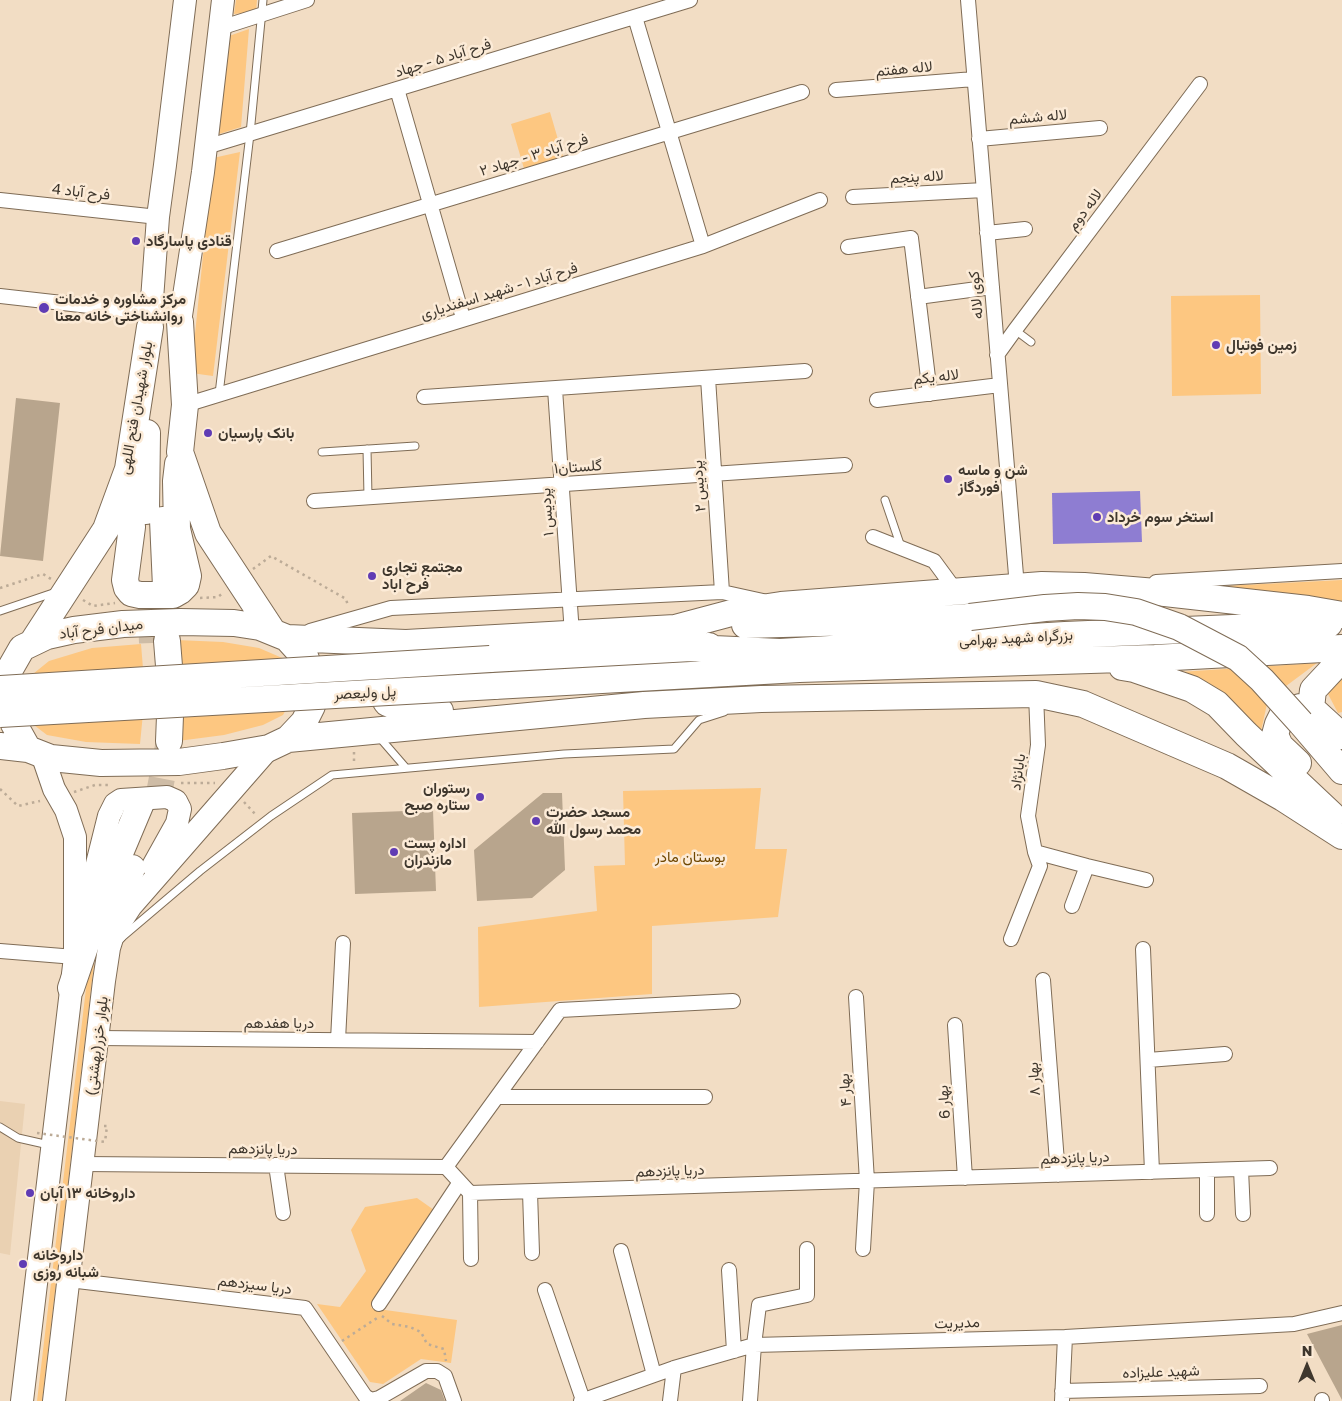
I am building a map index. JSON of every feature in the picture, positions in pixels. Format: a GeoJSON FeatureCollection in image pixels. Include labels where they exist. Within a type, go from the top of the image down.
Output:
{"type":"FeatureCollection","features":[{"type":"Feature","properties":{"kind":"highway"},"geometry":{"type":"LineString","coordinates":[[150,320],[146,506],[158,587],[163,456],[180,322]]}},
{"type":"Feature","properties":{"kind":"highway","name":"بلوار شهیدان فتح اللهی"},"geometry":{"type":"LineString","coordinates":[[18,647],[66,589],[106,529],[128,469],[150,320]]}},
{"type":"Feature","properties":{"kind":"highway"},"geometry":{"type":"LineString","coordinates":[[128,469],[132,527],[125,580],[127,588],[131,593],[140,595],[173,595],[186,586],[188,576],[177,529],[176,481],[185,405],[180,322]]}},
{"type":"Feature","properties":{"kind":"highway"},"geometry":{"type":"LineString","coordinates":[[180,452],[208,533],[280,635],[306,659],[313,683],[312,706],[304,722],[279,744]]}},
{"type":"Feature","properties":{"kind":"highway"},"geometry":{"type":"LineString","coordinates":[[675,628],[735,612],[781,605],[1042,585],[1084,586],[1156,592],[1299,608],[1342,615]]}},
{"type":"Feature","properties":{"kind":"highway"},"geometry":{"type":"LineString","coordinates":[[675,628],[970,617],[1078,606],[1105,607],[1136,612],[1179,627],[1238,658],[1306,716],[1342,736]]}},
{"type":"Feature","properties":{"kind":"highway"},"geometry":{"type":"LineString","coordinates":[[691,648],[894,621]]}},
{"type":"Feature","properties":{"kind":"highway","name":"میدان فرح آباد"},"geometry":{"type":"LineString","coordinates":[[18,647],[47,636],[74,630],[123,624],[180,622],[234,623],[260,627],[280,635],[406,643],[675,628]]}},
{"type":"Feature","properties":{"kind":"highway","name":"بزرگراه شهید بهرامی"},"geometry":{"type":"LineString","coordinates":[[691,648],[780,652],[1065,635],[1342,624]]}},
{"type":"Feature","properties":{"kind":"highway"},"geometry":{"type":"LineString","coordinates":[[159,642],[171,691],[161,742]]}},
{"type":"Feature","properties":{"kind":"highway"},"geometry":{"type":"LineString","coordinates":[[406,643],[393,648],[384,656],[379,664],[376,676],[379,690],[387,703],[410,712],[644,705],[761,699],[1036,694],[1083,704],[1227,766],[1283,798],[1342,836]]}},
{"type":"Feature","properties":{"kind":"highway"},"geometry":{"type":"LineString","coordinates":[[18,647],[10,669],[6,695],[14,724],[35,752]]}},
{"type":"Feature","properties":{"kind":"highway","name":"پل ولیعصر"},"geometry":{"type":"LineString","coordinates":[[0,689],[691,648]]}},
{"type":"Feature","properties":{"kind":"highway","name":"بزرگراه شهید بهرامی"},"geometry":{"type":"LineString","coordinates":[[730,673],[1155,658],[1342,648]]}},
{"type":"Feature","properties":{"kind":"highway"},"geometry":{"type":"LineString","coordinates":[[1081,660],[1134,669],[1164,678],[1192,689],[1217,704],[1246,734],[1342,824]]}},
{"type":"Feature","properties":{"kind":"highway"},"geometry":{"type":"LineString","coordinates":[[1306,716],[1313,690],[1342,660]]}},
{"type":"Feature","properties":{"kind":"highway"},"geometry":{"type":"LineString","coordinates":[[761,699],[976,664]]}},
{"type":"Feature","properties":{"kind":"highway","name":"پل ولیعصر"},"geometry":{"type":"LineString","coordinates":[[0,714],[730,673]]}},
{"type":"Feature","properties":{"kind":"highway"},"geometry":{"type":"LineString","coordinates":[[0,746],[35,752],[51,758],[101,763],[179,762],[223,756],[279,744],[374,732],[644,705]]}},
{"type":"Feature","properties":{"kind":"highway"},"geometry":{"type":"LineString","coordinates":[[1342,772],[1300,707],[1288,711],[1282,716],[1275,735],[1280,746],[1342,808]]}},
{"type":"Feature","properties":{"kind":"highway"},"geometry":{"type":"LineString","coordinates":[[71,988],[104,891],[149,804],[122,894],[112,940]]}},
{"type":"Feature","properties":{"kind":"main road","name":"بلوار شهیدان فتح اللهی"},"geometry":{"type":"LineString","coordinates":[[150,320],[158,217],[166,166],[185,0]]}},
{"type":"Feature","properties":{"kind":"main road"},"geometry":{"type":"LineString","coordinates":[[180,322],[206,147],[223,0]]}},
{"type":"Feature","properties":{"kind":"main road","name":"بلوار خزر(بهشتی)"},"geometry":{"type":"LineString","coordinates":[[54,1401],[98,1038],[112,940],[131,906],[233,790],[279,744]]}},
{"type":"Feature","properties":{"kind":"main road"},"geometry":{"type":"LineString","coordinates":[[22,1401],[45,1139],[71,988],[75,918],[75,837],[66,810],[35,752]]}},
{"type":"Feature","properties":{"kind":"main road"},"geometry":{"type":"LineString","coordinates":[[75,918],[95,872],[109,816],[115,804],[129,798],[167,797],[176,801],[180,809],[177,822],[131,906]]}},
{"type":"Feature","properties":{"kind":"street"},"geometry":{"type":"LineString","coordinates":[[220,28],[307,0]]}},
{"type":"Feature","properties":{"kind":"street","name":"فرح آباد ۵ - جهاد"},"geometry":{"type":"LineString","coordinates":[[206,147],[690,0]]}},
{"type":"Feature","properties":{"kind":"street","name":"کوی لاله"},"geometry":{"type":"LineString","coordinates":[[968,0],[1017,587]]}},
{"type":"Feature","properties":{"kind":"street"},"geometry":{"type":"LineString","coordinates":[[635,17],[702,246]]}},
{"type":"Feature","properties":{"kind":"street","name":"لاله هفتم"},"geometry":{"type":"LineString","coordinates":[[836,90],[974,80]]}},
{"type":"Feature","properties":{"kind":"street","name":"لاله دوم"},"geometry":{"type":"LineString","coordinates":[[997,355],[1200,84]]}},
{"type":"Feature","properties":{"kind":"street"},"geometry":{"type":"LineString","coordinates":[[397,89],[464,318]]}},
{"type":"Feature","properties":{"kind":"street","name":"فرح آباد ۳ - جهاد ۲"},"geometry":{"type":"LineString","coordinates":[[277,251],[802,92]]}},
{"type":"Feature","properties":{"kind":"street","name":"لاله ششم"},"geometry":{"type":"LineString","coordinates":[[979,139],[1100,128]]}},
{"type":"Feature","properties":{"kind":"street","name":"لاله پنجم"},"geometry":{"type":"LineString","coordinates":[[853,197],[984,190]]}},
{"type":"Feature","properties":{"kind":"street","name":"فرح آباد 4"},"geometry":{"type":"LineString","coordinates":[[0,200],[158,217]]}},
{"type":"Feature","properties":{"kind":"street","name":"فرح آباد ۱ - شهید اسفندیاری"},"geometry":{"type":"LineString","coordinates":[[185,405],[702,246],[820,200]]}},
{"type":"Feature","properties":{"kind":"street"},"geometry":{"type":"LineString","coordinates":[[987,233],[1025,229]]}},
{"type":"Feature","properties":{"kind":"street"},"geometry":{"type":"LineString","coordinates":[[848,247],[911,238],[930,394]]}},
{"type":"Feature","properties":{"kind":"street"},"geometry":{"type":"LineString","coordinates":[[918,297],[992,287]]}},
{"type":"Feature","properties":{"kind":"street"},"geometry":{"type":"LineString","coordinates":[[0,296],[150,320]]}},
{"type":"Feature","properties":{"kind":"street"},"geometry":{"type":"LineString","coordinates":[[424,397],[805,371]]}},
{"type":"Feature","properties":{"kind":"street","name":"پردیس ۲"},"geometry":{"type":"LineString","coordinates":[[708,378],[722,592]]}},
{"type":"Feature","properties":{"kind":"street","name":"لاله یکم"},"geometry":{"type":"LineString","coordinates":[[877,400],[1000,385]]}},
{"type":"Feature","properties":{"kind":"street","name":"پردیس ۱"},"geometry":{"type":"LineString","coordinates":[[555,388],[572,634]]}},
{"type":"Feature","properties":{"kind":"street","name":"گلستان۱"},"geometry":{"type":"LineString","coordinates":[[314,501],[845,465]]}},
{"type":"Feature","properties":{"kind":"street"},"geometry":{"type":"LineString","coordinates":[[873,537],[934,561],[956,591]]}},
{"type":"Feature","properties":{"kind":"street"},"geometry":{"type":"LineString","coordinates":[[1084,586],[1342,571]]}},
{"type":"Feature","properties":{"kind":"street"},"geometry":{"type":"LineString","coordinates":[[280,635],[391,608],[722,592],[781,605]]}},
{"type":"Feature","properties":{"kind":"street","name":"بابانژاد"},"geometry":{"type":"LineString","coordinates":[[1011,939],[1040,866],[1035,852],[1028,816],[1038,745],[1036,694]]}},
{"type":"Feature","properties":{"kind":"street"},"geometry":{"type":"LineString","coordinates":[[1035,852],[1146,880]]}},
{"type":"Feature","properties":{"kind":"street"},"geometry":{"type":"LineString","coordinates":[[1072,906],[1087,866]]}},
{"type":"Feature","properties":{"kind":"street"},"geometry":{"type":"LineString","coordinates":[[338,1040],[343,942]]}},
{"type":"Feature","properties":{"kind":"street"},"geometry":{"type":"LineString","coordinates":[[1143,949],[1152,1172]]}},
{"type":"Feature","properties":{"kind":"street"},"geometry":{"type":"LineString","coordinates":[[0,950],[74,957]]}},
{"type":"Feature","properties":{"kind":"street","name":"بهار ۸"},"geometry":{"type":"LineString","coordinates":[[1043,980],[1058,1175]]}},
{"type":"Feature","properties":{"kind":"street","name":"بهار ۴"},"geometry":{"type":"LineString","coordinates":[[856,997],[867,1181],[863,1249]]}},
{"type":"Feature","properties":{"kind":"street"},"geometry":{"type":"LineString","coordinates":[[471,1259],[470,1193],[446,1167],[560,1010],[733,1000]]}},
{"type":"Feature","properties":{"kind":"street","name":"بهار 6"},"geometry":{"type":"LineString","coordinates":[[955,1025],[966,1178]]}},
{"type":"Feature","properties":{"kind":"street","name":"دریا هفدهم"},"geometry":{"type":"LineString","coordinates":[[98,1038],[536,1042]]}},
{"type":"Feature","properties":{"kind":"street"},"geometry":{"type":"LineString","coordinates":[[1148,1060],[1225,1054]]}},
{"type":"Feature","properties":{"kind":"street"},"geometry":{"type":"LineString","coordinates":[[497,1097],[705,1096]]}},
{"type":"Feature","properties":{"kind":"street","name":"دریا پانزدهم"},"geometry":{"type":"LineString","coordinates":[[83,1164],[446,1167]]}},
{"type":"Feature","properties":{"kind":"street"},"geometry":{"type":"LineString","coordinates":[[276,1165],[283,1213]]}},
{"type":"Feature","properties":{"kind":"street","name":"دریا پانزدهم"},"geometry":{"type":"LineString","coordinates":[[470,1193],[1270,1168]]}},
{"type":"Feature","properties":{"kind":"street"},"geometry":{"type":"LineString","coordinates":[[1241,1169],[1243,1214]]}},
{"type":"Feature","properties":{"kind":"street"},"geometry":{"type":"LineString","coordinates":[[1207,1170],[1207,1214]]}},
{"type":"Feature","properties":{"kind":"street"},"geometry":{"type":"LineString","coordinates":[[380,1310],[460,1182]]}},
{"type":"Feature","properties":{"kind":"street"},"geometry":{"type":"LineString","coordinates":[[530,1192],[532,1253]]}},
{"type":"Feature","properties":{"kind":"street"},"geometry":{"type":"LineString","coordinates":[[750,1401],[759,1305],[807,1295],[807,1249]]}},
{"type":"Feature","properties":{"kind":"street"},"geometry":{"type":"LineString","coordinates":[[620,1251],[654,1375]]}},
{"type":"Feature","properties":{"kind":"street"},"geometry":{"type":"LineString","coordinates":[[729,1270],[734,1351]]}},
{"type":"Feature","properties":{"kind":"street","name":"دریا سیزدهم"},"geometry":{"type":"LineString","coordinates":[[69,1280],[305,1308],[365,1396],[372,1400],[379,1398],[426,1371],[437,1371],[445,1376]]}},
{"type":"Feature","properties":{"kind":"street"},"geometry":{"type":"LineString","coordinates":[[545,1290],[582,1401]]}},
{"type":"Feature","properties":{"kind":"street","name":"مدیریت"},"geometry":{"type":"LineString","coordinates":[[582,1401],[674,1368],[754,1345],[1065,1336],[1294,1324],[1342,1313]]}},
{"type":"Feature","properties":{"kind":"street"},"geometry":{"type":"LineString","coordinates":[[1062,1396],[1065,1336]]}},
{"type":"Feature","properties":{"kind":"street"},"geometry":{"type":"LineString","coordinates":[[670,1401],[674,1368]]}},
{"type":"Feature","properties":{"kind":"street"},"geometry":{"type":"LineString","coordinates":[[445,1376],[454,1401]]}},
{"type":"Feature","properties":{"kind":"street","name":"شهید علیزاده"},"geometry":{"type":"LineString","coordinates":[[1062,1396],[1260,1386]]}},
{"type":"Feature","properties":{"kind":"lane"},"geometry":{"type":"LineString","coordinates":[[219,395],[250,134],[263,0]]}},
{"type":"Feature","properties":{"kind":"lane"},"geometry":{"type":"LineString","coordinates":[[1015,330],[1031,342]]}},
{"type":"Feature","properties":{"kind":"lane"},"geometry":{"type":"LineString","coordinates":[[322,452],[414,446]]}},
{"type":"Feature","properties":{"kind":"lane"},"geometry":{"type":"LineString","coordinates":[[366,449],[368,497]]}},
{"type":"Feature","properties":{"kind":"lane"},"geometry":{"type":"LineString","coordinates":[[885,500],[901,548]]}},
{"type":"Feature","properties":{"kind":"lane"},"geometry":{"type":"LineString","coordinates":[[0,611],[66,589]]}},
{"type":"Feature","properties":{"kind":"lane"},"geometry":{"type":"LineString","coordinates":[[112,940],[263,822],[332,774],[564,754],[674,748],[699,720],[761,699]]}},
{"type":"Feature","properties":{"kind":"lane"},"geometry":{"type":"LineString","coordinates":[[374,732],[406,768]]}},
{"type":"Feature","properties":{"kind":"lane"},"geometry":{"type":"LineString","coordinates":[[0,1127],[18,1138],[45,1139]]}},
{"type":"Feature","properties":{"kind":"path"},"geometry":{"type":"LineString","coordinates":[[233,790],[263,822]]}},
{"type":"Feature","properties":{"kind":"path"},"geometry":{"type":"LineString","coordinates":[[45,1139],[105,1142],[107,1126]]}},
{"type":"Feature","properties":{"kind":"path"},"geometry":{"type":"LineString","coordinates":[[332,1347],[380,1310],[392,1324],[410,1327],[421,1332],[427,1344],[444,1348],[446,1354],[445,1376]]}},
{"type":"Feature","properties":{"kind":"shaded area","name":"استخر سوم خرداد"},"geometry":{"type":"Polygon","coordinates":[[[1140,491],[1142,542],[1053,544],[1052,493],[1140,491]]]}},
{"type":"Feature","properties":{"kind":"shaded area"},"geometry":{"type":"Polygon","coordinates":[[[0,1101],[25,1104],[10,1255],[0,1253],[0,1101]]]}},
{"type":"Feature","properties":{"kind":"green space"},"geometry":{"type":"Polygon","coordinates":[[[236,0],[257,0],[256,12],[234,14],[236,0]]]}},
{"type":"Feature","properties":{"kind":"green space"},"geometry":{"type":"Polygon","coordinates":[[[249,29],[241,127],[219,134],[229,36],[249,29]]]}},
{"type":"Feature","properties":{"kind":"green space"},"geometry":{"type":"Polygon","coordinates":[[[550,112],[564,160],[525,172],[511,124],[550,112]]]}},
{"type":"Feature","properties":{"kind":"green space"},"geometry":{"type":"Polygon","coordinates":[[[240,152],[213,376],[191,373],[213,158],[240,152]]]}},
{"type":"Feature","properties":{"kind":"green space","name":"زمین فوتبال"},"geometry":{"type":"Polygon","coordinates":[[[1260,295],[1261,394],[1172,396],[1171,296],[1260,295]]]}},
{"type":"Feature","properties":{"kind":"green space"},"geometry":{"type":"Polygon","coordinates":[[[1342,580],[1342,609],[1185,588],[1342,580]]]}},
{"type":"Feature","properties":{"kind":"green space"},"geometry":{"type":"Polygon","coordinates":[[[176,640],[223,642],[259,648],[287,660],[296,676],[293,696],[283,715],[263,725],[224,735],[178,741],[176,640]]]}},
{"type":"Feature","properties":{"kind":"green space"},"geometry":{"type":"Polygon","coordinates":[[[141,644],[145,693],[140,744],[86,742],[47,735],[30,722],[28,678],[49,661],[92,648],[141,644]]]}},
{"type":"Feature","properties":{"kind":"green space"},"geometry":{"type":"Polygon","coordinates":[[[1317,663],[1282,689],[1267,704],[1261,731],[1222,691],[1179,672],[1317,663]]]}},
{"type":"Feature","properties":{"kind":"green space"},"geometry":{"type":"Polygon","coordinates":[[[1342,669],[1342,712],[1338,713],[1328,694],[1342,669]]]}},
{"type":"Feature","properties":{"kind":"green space","name":"بوستان مادر"},"geometry":{"type":"Polygon","coordinates":[[[761,788],[755,849],[787,849],[778,917],[652,926],[652,994],[479,1007],[478,927],[597,911],[594,866],[625,865],[623,791],[761,788]]]}},
{"type":"Feature","properties":{"kind":"green space"},"geometry":{"type":"Polygon","coordinates":[[[90,955],[95,955],[42,1401],[37,1401],[90,955]]]}},
{"type":"Feature","properties":{"kind":"green space"},"geometry":{"type":"Polygon","coordinates":[[[417,1198],[434,1210],[371,1308],[457,1320],[451,1363],[421,1359],[383,1384],[370,1382],[317,1304],[340,1307],[366,1271],[351,1230],[365,1207],[417,1198]]]}},
{"type":"Feature","properties":{"kind":"building"},"geometry":{"type":"Polygon","coordinates":[[[16,398],[60,403],[43,561],[0,556],[16,398]]]}},
{"type":"Feature","properties":{"kind":"building","name":"مسجد حضرت محمد رسول الله"},"geometry":{"type":"Polygon","coordinates":[[[543,793],[562,793],[565,870],[532,898],[477,901],[474,850],[543,793]]]}},
{"type":"Feature","properties":{"kind":"building","name":"اداره پست مازندران"},"geometry":{"type":"Polygon","coordinates":[[[433,810],[436,891],[355,894],[352,813],[433,810]]]}},
{"type":"Feature","properties":{"kind":"building"},"geometry":{"type":"Polygon","coordinates":[[[1342,1325],[1342,1400],[1307,1334],[1342,1325]]]}},
{"type":"Feature","properties":{"kind":"building"},"geometry":{"type":"Polygon","coordinates":[[[426,1383],[441,1390],[445,1401],[400,1401],[426,1383]]]}},
{"type":"Feature","properties":{"kind":"tunnel"},"geometry":{"type":"LineString","coordinates":[[150,587],[152,643]]}},
{"type":"Feature","properties":{"kind":"tunnel"},"geometry":{"type":"LineString","coordinates":[[157,804],[169,741]]}},
{"type":"Feature","properties":{"kind":"place","name":"قنادی پاسارگاد"},"geometry":{"type":"Point","coordinates":[136,241]}},
{"type":"Feature","properties":{"kind":"place","name":"مرکز مشاوره و خدمات روانشناختی خانه معنا"},"geometry":{"type":"Point","coordinates":[44,308]}},
{"type":"Feature","properties":{"kind":"place","name":"زمین فوتبال"},"geometry":{"type":"Point","coordinates":[1216,345]}},
{"type":"Feature","properties":{"kind":"place","name":"بانک پارسیان"},"geometry":{"type":"Point","coordinates":[208,433]}},
{"type":"Feature","properties":{"kind":"place","name":"شن و ماسه فوردگاز"},"geometry":{"type":"Point","coordinates":[948,479]}},
{"type":"Feature","properties":{"kind":"place","name":"استخر سوم خرداد"},"geometry":{"type":"Point","coordinates":[1097,517]}},
{"type":"Feature","properties":{"kind":"place","name":"مجتمع تجاری فرح اباد"},"geometry":{"type":"Point","coordinates":[372,576]}},
{"type":"Feature","properties":{"kind":"place","name":"رستوران ستاره صبح"},"geometry":{"type":"Point","coordinates":[480,797]}},
{"type":"Feature","properties":{"kind":"place","name":"مسجد حضرت محمد رسول الله"},"geometry":{"type":"Point","coordinates":[536,821]}},
{"type":"Feature","properties":{"kind":"place","name":"اداره پست مازندران"},"geometry":{"type":"Point","coordinates":[394,852]}},
{"type":"Feature","properties":{"kind":"place","name":"داروخانه ١٣ آبان"},"geometry":{"type":"Point","coordinates":[30,1193]}},
{"type":"Feature","properties":{"kind":"place","name":"داروخانه شبانه روزی"},"geometry":{"type":"Point","coordinates":[23,1264]}}]}
